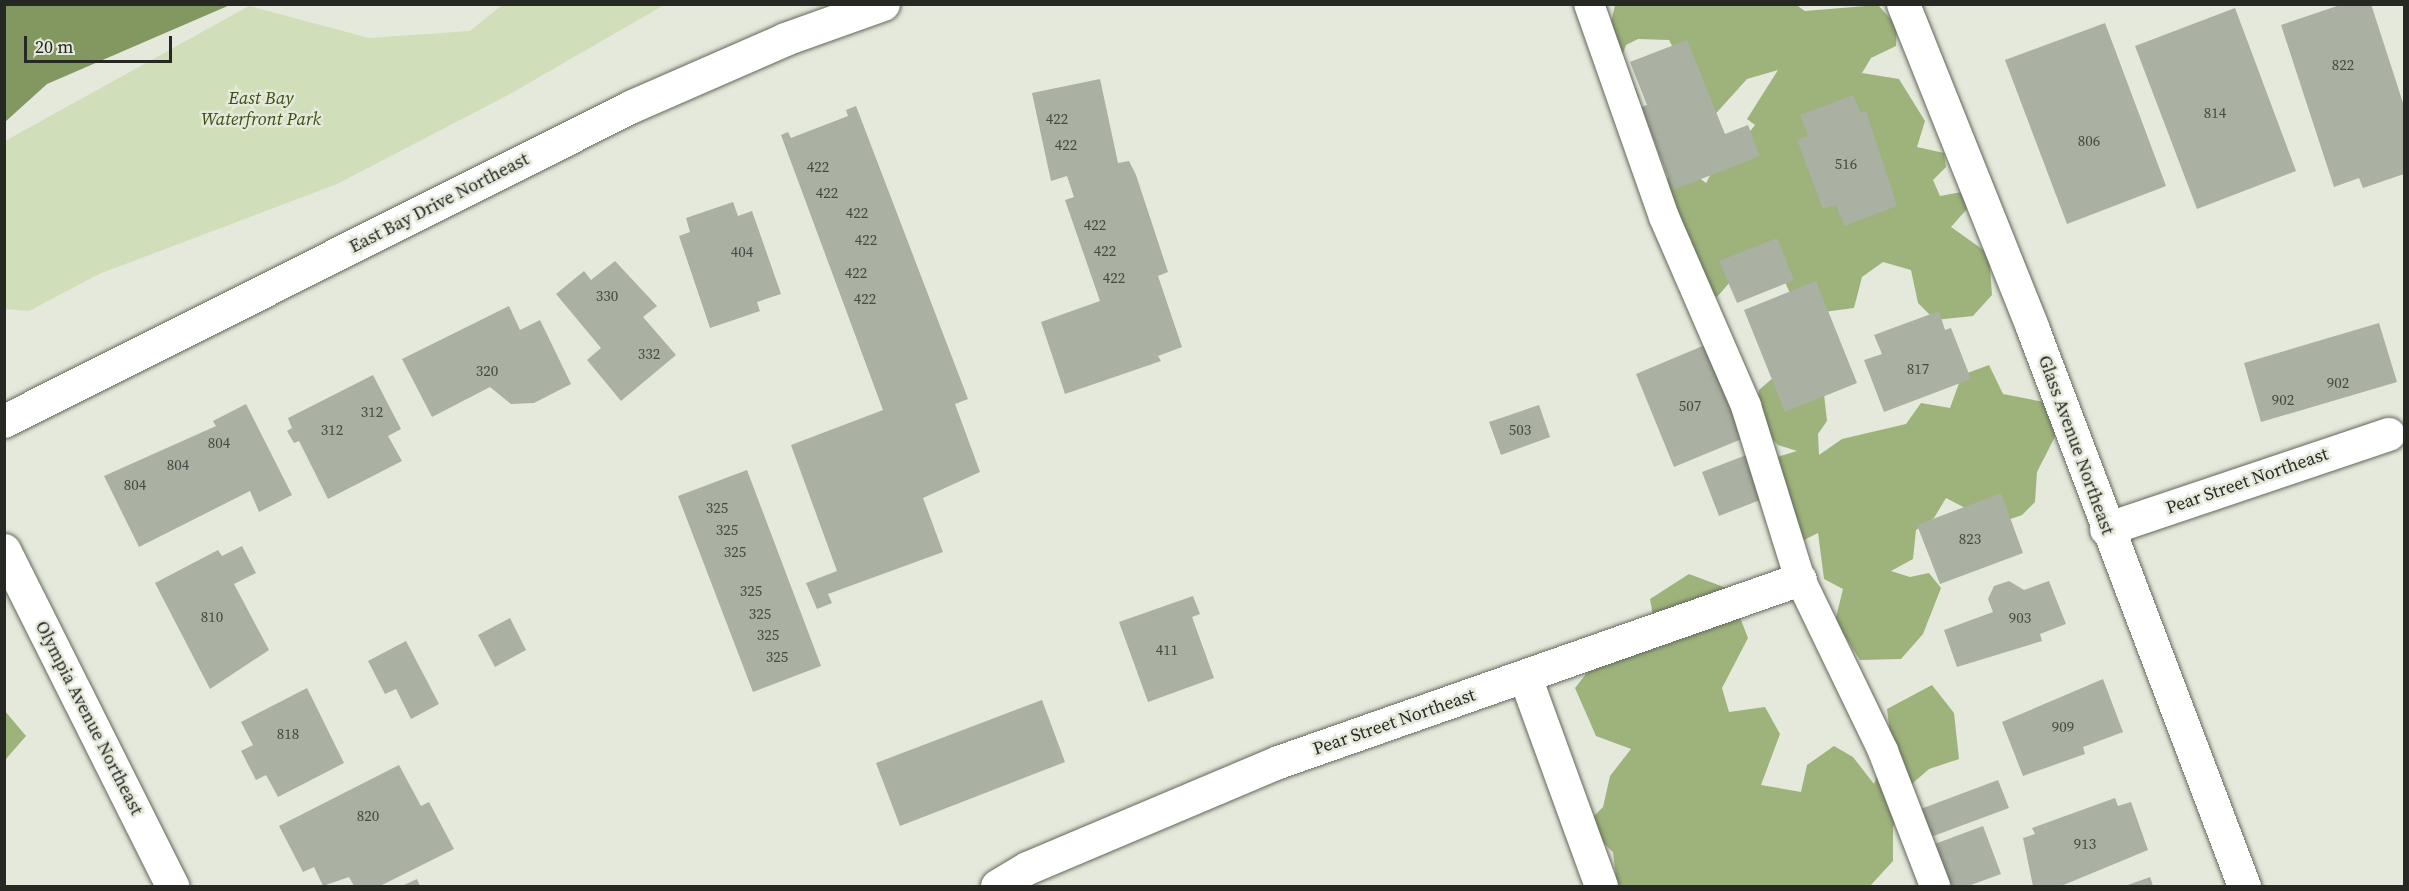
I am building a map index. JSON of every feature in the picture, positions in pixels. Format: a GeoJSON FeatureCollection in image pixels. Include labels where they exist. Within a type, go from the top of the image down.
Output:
{"type":"FeatureCollection","features":[{"type":"Feature","properties":{"kind":"street","name":"East Bay Drive Northeast"},"geometry":{"type":"LineString","coordinates":[[4,422],[632,106],[784,39],[883,4]]}},
{"type":"Feature","properties":{"kind":"street","name":"Glass Avenue Northeast"},"geometry":{"type":"LineString","coordinates":[[1903,4],[2244,886]]}},
{"type":"Feature","properties":{"kind":"street","name":"Pear Street Northeast"},"geometry":{"type":"LineString","coordinates":[[2106,529],[2388,434]]}},
{"type":"Feature","properties":{"kind":"street","name":"Olympia Avenue Northeast"},"geometry":{"type":"LineString","coordinates":[[4,550],[172,886]]}},
{"type":"Feature","properties":{"kind":"street","name":"Pear Street Northeast"},"geometry":{"type":"LineString","coordinates":[[997,886],[1027,868],[1278,762],[1800,579]]}},
{"type":"Feature","properties":{"kind":"street"},"geometry":{"type":"LineString","coordinates":[[1525,677],[1601,886]]}},
{"type":"Feature","properties":{"kind":"lane"},"geometry":{"type":"LineString","coordinates":[[1589,4],[1664,217],[1746,406],[1800,579],[1883,752],[1935,886]]}},
{"type":"Feature","properties":{"kind":"green space","name":"East Bay Waterfront Park"},"geometry":{"type":"Polygon","coordinates":[[[502,5],[664,5],[510,94],[337,184],[99,274],[29,311],[5,309],[5,141],[249,6],[369,38],[470,31],[502,5]]]}},
{"type":"Feature","properties":{"kind":"shaded area"},"geometry":{"type":"Polygon","coordinates":[[[5,4],[230,5],[47,84],[5,122],[5,4]]]}},
{"type":"Feature","properties":{"kind":"shaded area"},"geometry":{"type":"Polygon","coordinates":[[[1795,4],[1805,11],[1878,5],[1897,26],[1896,46],[1871,58],[1862,73],[1899,79],[1925,121],[1917,147],[1944,153],[1946,167],[1933,180],[1940,196],[1967,191],[1973,202],[1951,227],[1989,254],[1992,295],[1973,316],[1935,320],[1918,303],[1911,270],[1883,262],[1862,277],[1854,308],[1816,313],[1795,304],[1779,269],[1737,274],[1717,297],[1704,288],[1663,192],[1670,171],[1694,174],[1706,183],[1719,159],[1735,150],[1755,125],[1747,119],[1778,70],[1747,79],[1710,120],[1669,40],[1638,39],[1626,45],[1622,56],[1639,97],[1634,106],[1609,31],[1615,5],[1795,4]]]}},
{"type":"Feature","properties":{"kind":"shaded area"},"geometry":{"type":"Polygon","coordinates":[[[1989,365],[2003,394],[2049,403],[2060,427],[2037,472],[2035,502],[2022,515],[1996,524],[1946,498],[1934,518],[1916,530],[1913,559],[1891,571],[1910,577],[1929,573],[1941,588],[1923,634],[1901,659],[1860,660],[1835,621],[1843,589],[1824,579],[1818,533],[1804,540],[1778,534],[1758,463],[1797,451],[1778,445],[1764,430],[1757,412],[1759,390],[1783,369],[1823,385],[1827,421],[1818,434],[1819,455],[1842,439],[1906,424],[1921,403],[1950,408],[1962,375],[1989,365]]]}},
{"type":"Feature","properties":{"kind":"shaded area"},"geometry":{"type":"Polygon","coordinates":[[[1689,574],[1729,589],[1748,638],[1722,688],[1729,712],[1765,707],[1780,734],[1761,785],[1801,792],[1807,765],[1834,746],[1853,757],[1874,784],[1891,742],[1887,709],[1932,685],[1954,713],[1959,759],[1929,769],[1913,783],[1893,827],[1893,861],[1870,886],[1617,886],[1613,852],[1585,825],[1603,807],[1610,776],[1631,749],[1596,736],[1575,688],[1622,628],[1659,649],[1650,599],[1689,574]]]}},
{"type":"Feature","properties":{"kind":"shaded area"},"geometry":{"type":"Polygon","coordinates":[[[4,710],[26,736],[5,760],[4,760],[4,710]]]}},
{"type":"Feature","properties":{"kind":"building"},"geometry":{"type":"Polygon","coordinates":[[[2343,4],[2371,4],[2404,106],[2404,174],[2363,188],[2359,178],[2334,187],[2281,25],[2343,4]]]}},
{"type":"Feature","properties":{"kind":"building"},"geometry":{"type":"Polygon","coordinates":[[[2235,8],[2296,171],[2197,209],[2135,46],[2235,8]]]}},
{"type":"Feature","properties":{"kind":"building"},"geometry":{"type":"Polygon","coordinates":[[[2105,23],[2166,186],[2067,224],[2005,60],[2105,23]]]}},
{"type":"Feature","properties":{"kind":"building"},"geometry":{"type":"Polygon","coordinates":[[[1687,40],[1725,134],[1748,125],[1760,156],[1673,190],[1641,107],[1647,105],[1630,62],[1687,40]]]}},
{"type":"Feature","properties":{"kind":"building"},"geometry":{"type":"Polygon","coordinates":[[[1100,79],[1118,163],[1129,161],[1136,175],[1168,272],[1158,276],[1182,347],[1158,356],[1161,361],[1065,394],[1041,322],[1100,301],[1065,200],[1074,197],[1067,176],[1051,181],[1032,93],[1100,79]]]}},
{"type":"Feature","properties":{"kind":"building"},"geometry":{"type":"Polygon","coordinates":[[[1853,95],[1861,113],[1866,111],[1897,206],[1844,226],[1836,205],[1823,209],[1797,140],[1808,136],[1800,115],[1853,95]]]}},
{"type":"Feature","properties":{"kind":"building"},"geometry":{"type":"Polygon","coordinates":[[[856,106],[968,399],[955,404],[980,472],[923,498],[943,552],[828,594],[832,603],[817,609],[806,583],[837,571],[791,445],[883,410],[781,135],[788,132],[791,138],[848,116],[846,110],[856,106]]]}},
{"type":"Feature","properties":{"kind":"building"},"geometry":{"type":"Polygon","coordinates":[[[733,202],[738,216],[752,211],[781,294],[757,302],[760,311],[710,328],[679,236],[690,232],[686,218],[733,202]]]}},
{"type":"Feature","properties":{"kind":"building"},"geometry":{"type":"Polygon","coordinates":[[[1777,238],[1794,280],[1737,303],[1719,261],[1777,238]]]}},
{"type":"Feature","properties":{"kind":"building"},"geometry":{"type":"Polygon","coordinates":[[[615,261],[657,306],[643,317],[676,355],[621,401],[587,360],[601,348],[556,294],[584,271],[591,280],[615,261]]]}},
{"type":"Feature","properties":{"kind":"building"},"geometry":{"type":"Polygon","coordinates":[[[1816,281],[1857,383],[1785,412],[1744,310],[1816,281]]]}},
{"type":"Feature","properties":{"kind":"building"},"geometry":{"type":"Polygon","coordinates":[[[509,306],[520,330],[540,320],[571,384],[534,403],[511,404],[490,387],[432,417],[402,359],[509,306]]]}},
{"type":"Feature","properties":{"kind":"building"},"geometry":{"type":"Polygon","coordinates":[[[1939,311],[1945,330],[1951,328],[1971,379],[1884,412],[1864,360],[1882,354],[1874,335],[1939,311]]]}},
{"type":"Feature","properties":{"kind":"building"},"geometry":{"type":"Polygon","coordinates":[[[2379,323],[2397,382],[2261,422],[2244,363],[2379,323]]]}},
{"type":"Feature","properties":{"kind":"building"},"geometry":{"type":"Polygon","coordinates":[[[1705,345],[1744,438],[1674,467],[1636,374],[1705,345]]]}},
{"type":"Feature","properties":{"kind":"building"},"geometry":{"type":"Polygon","coordinates":[[[373,375],[401,429],[388,436],[402,461],[328,499],[299,441],[294,443],[287,431],[292,428],[288,418],[373,375]]]}},
{"type":"Feature","properties":{"kind":"building"},"geometry":{"type":"Polygon","coordinates":[[[246,404],[292,495],[259,512],[250,491],[139,547],[104,476],[216,426],[213,421],[246,404]]]}},
{"type":"Feature","properties":{"kind":"building"},"geometry":{"type":"Polygon","coordinates":[[[1539,405],[1550,437],[1501,455],[1489,422],[1539,405]]]}},
{"type":"Feature","properties":{"kind":"building"},"geometry":{"type":"Polygon","coordinates":[[[1749,454],[1765,498],[1719,516],[1702,472],[1749,454]]]}},
{"type":"Feature","properties":{"kind":"building"},"geometry":{"type":"Polygon","coordinates":[[[747,470],[821,666],[753,692],[678,496],[747,470]]]}},
{"type":"Feature","properties":{"kind":"building"},"geometry":{"type":"Polygon","coordinates":[[[2001,493],[2023,553],[1940,584],[1917,525],[2001,493]]]}},
{"type":"Feature","properties":{"kind":"building"},"geometry":{"type":"Polygon","coordinates":[[[242,546],[256,573],[234,584],[269,650],[210,689],[155,583],[218,550],[222,556],[242,546]]]}},
{"type":"Feature","properties":{"kind":"building"},"geometry":{"type":"Polygon","coordinates":[[[2009,581],[2024,590],[2049,581],[2066,624],[2040,634],[2042,641],[1957,667],[1944,630],[1993,612],[1988,599],[1994,586],[2009,581]]]}},
{"type":"Feature","properties":{"kind":"building"},"geometry":{"type":"Polygon","coordinates":[[[1193,596],[1200,614],[1192,617],[1214,678],[1148,702],[1119,622],[1193,596]]]}},
{"type":"Feature","properties":{"kind":"building"},"geometry":{"type":"Polygon","coordinates":[[[510,618],[526,650],[495,667],[478,635],[510,618]]]}},
{"type":"Feature","properties":{"kind":"building"},"geometry":{"type":"Polygon","coordinates":[[[406,641],[439,704],[411,719],[396,689],[385,694],[368,661],[406,641]]]}},
{"type":"Feature","properties":{"kind":"building"},"geometry":{"type":"Polygon","coordinates":[[[2103,679],[2123,732],[2083,747],[2085,754],[2023,776],[2002,722],[2103,679]]]}},
{"type":"Feature","properties":{"kind":"building"},"geometry":{"type":"Polygon","coordinates":[[[307,688],[344,763],[278,797],[266,775],[256,780],[241,751],[253,745],[241,722],[307,688]]]}},
{"type":"Feature","properties":{"kind":"building"},"geometry":{"type":"Polygon","coordinates":[[[1042,700],[1065,762],[900,826],[876,763],[1042,700]]]}},
{"type":"Feature","properties":{"kind":"building"},"geometry":{"type":"Polygon","coordinates":[[[399,765],[421,806],[429,802],[454,849],[380,886],[354,886],[349,877],[323,886],[314,867],[303,872],[279,826],[399,765]]]}},
{"type":"Feature","properties":{"kind":"building"},"geometry":{"type":"Polygon","coordinates":[[[1998,780],[2009,808],[1928,838],[1918,810],[1998,780]]]}},
{"type":"Feature","properties":{"kind":"building"},"geometry":{"type":"Polygon","coordinates":[[[2115,798],[2118,806],[2131,802],[2148,850],[2061,886],[2033,886],[2023,838],[2035,834],[2032,828],[2115,798]]]}},
{"type":"Feature","properties":{"kind":"building"},"geometry":{"type":"Polygon","coordinates":[[[1983,826],[2001,874],[1968,886],[1948,886],[1932,845],[1983,826]]]}},
{"type":"Feature","properties":{"kind":"building"},"geometry":{"type":"Polygon","coordinates":[[[2150,877],[2153,886],[2125,886],[2150,877]]]}},
{"type":"Feature","properties":{"kind":"building"},"geometry":{"type":"Polygon","coordinates":[[[417,879],[420,886],[402,886],[417,879]]]}}]}
